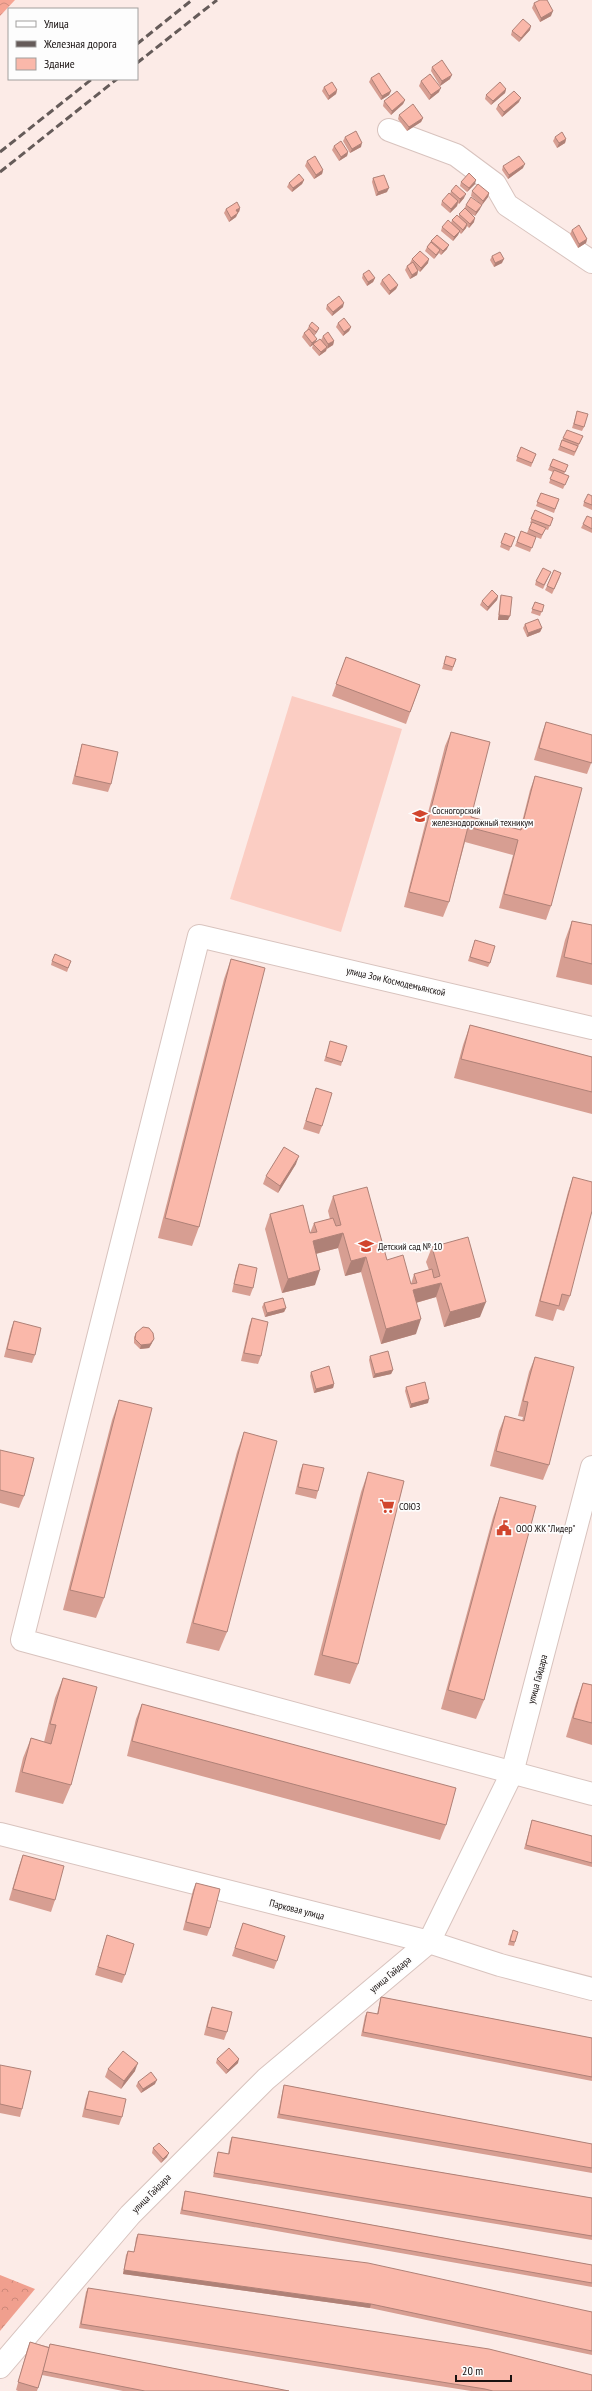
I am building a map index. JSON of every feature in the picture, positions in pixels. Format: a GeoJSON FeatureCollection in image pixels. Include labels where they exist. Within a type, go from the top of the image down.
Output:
{"type":"FeatureCollection","features":[{"type":"Feature","properties":{"kind":"street"},"geometry":{"type":"LineString","coordinates":[[389,130],[456,156],[495,184],[507,205],[592,262]]}},
{"type":"Feature","properties":{"kind":"street","name":"улица Зои Космодемьянской"},"geometry":{"type":"LineString","coordinates":[[512,1773],[22,1640],[199,936],[592,1028]]}},
{"type":"Feature","properties":{"kind":"street","name":"улица Гайдара"},"geometry":{"type":"LineString","coordinates":[[0,2367],[130,2215],[266,2079],[429,1942],[512,1773],[592,1467]]}},
{"type":"Feature","properties":{"kind":"street"},"geometry":{"type":"LineString","coordinates":[[512,1773],[592,1794]]}},
{"type":"Feature","properties":{"kind":"street","name":"Парковая улица"},"geometry":{"type":"LineString","coordinates":[[0,1834],[429,1942],[500,1965],[592,1989]]}},
{"type":"Feature","properties":{"kind":"shaded area"},"geometry":{"type":"Polygon","coordinates":[[[292,696],[402,729],[341,932],[230,899],[292,696]]]}},
{"type":"Feature","properties":{"kind":"green space"},"geometry":{"type":"Polygon","coordinates":[[[0,2275],[35,2289],[0,2331],[0,2275]]]}},
{"type":"Feature","properties":{"kind":"water"},"geometry":{"type":"Polygon","coordinates":[[[0,0],[15,0],[0,16],[0,0]]]}},
{"type":"Feature","properties":{"kind":"building"},"geometry":{"type":"Polygon","coordinates":[[[540,0],[547,0],[553,11],[541,18],[534,3],[540,0]]]}},
{"type":"Feature","properties":{"kind":"building"},"geometry":{"type":"Polygon","coordinates":[[[523,19],[531,26],[521,38],[512,31],[523,19]]]}},
{"type":"Feature","properties":{"kind":"building"},"geometry":{"type":"Polygon","coordinates":[[[442,60],[452,75],[442,81],[432,67],[442,60]]]}},
{"type":"Feature","properties":{"kind":"building"},"geometry":{"type":"Polygon","coordinates":[[[379,73],[391,91],[382,96],[371,78],[379,73]]]}},
{"type":"Feature","properties":{"kind":"building"},"geometry":{"type":"Polygon","coordinates":[[[430,74],[441,88],[431,95],[421,81],[430,74]]]}},
{"type":"Feature","properties":{"kind":"building"},"geometry":{"type":"Polygon","coordinates":[[[332,82],[337,90],[329,96],[324,87],[332,82]]]}},
{"type":"Feature","properties":{"kind":"building"},"geometry":{"type":"Polygon","coordinates":[[[500,82],[506,89],[493,101],[486,95],[500,82]]]}},
{"type":"Feature","properties":{"kind":"building"},"geometry":{"type":"Polygon","coordinates":[[[397,91],[405,100],[392,111],[384,101],[397,91]]]}},
{"type":"Feature","properties":{"kind":"building"},"geometry":{"type":"Polygon","coordinates":[[[514,91],[521,98],[504,112],[498,105],[514,91]]]}},
{"type":"Feature","properties":{"kind":"building"},"geometry":{"type":"Polygon","coordinates":[[[413,104],[423,118],[409,127],[399,115],[413,104]]]}},
{"type":"Feature","properties":{"kind":"building"},"geometry":{"type":"Polygon","coordinates":[[[356,131],[362,143],[352,149],[345,137],[356,131]]]}},
{"type":"Feature","properties":{"kind":"building"},"geometry":{"type":"Polygon","coordinates":[[[562,132],[566,139],[559,143],[555,137],[562,132]]]}},
{"type":"Feature","properties":{"kind":"building"},"geometry":{"type":"Polygon","coordinates":[[[341,141],[348,152],[341,157],[334,146],[341,141]]]}},
{"type":"Feature","properties":{"kind":"building"},"geometry":{"type":"Polygon","coordinates":[[[315,156],[323,170],[316,175],[307,161],[315,156]]]}},
{"type":"Feature","properties":{"kind":"building"},"geometry":{"type":"Polygon","coordinates":[[[519,156],[525,164],[509,175],[503,166],[519,156]]]}},
{"type":"Feature","properties":{"kind":"building"},"geometry":{"type":"Polygon","coordinates":[[[469,173],[476,180],[469,188],[461,182],[469,173]]]}},
{"type":"Feature","properties":{"kind":"building"},"geometry":{"type":"Polygon","coordinates":[[[299,174],[304,180],[293,188],[289,183],[299,174]]]}},
{"type":"Feature","properties":{"kind":"building"},"geometry":{"type":"Polygon","coordinates":[[[384,175],[389,188],[378,192],[373,178],[384,175]]]}},
{"type":"Feature","properties":{"kind":"building"},"geometry":{"type":"Polygon","coordinates":[[[478,184],[489,193],[483,201],[472,191],[478,184]]]}},
{"type":"Feature","properties":{"kind":"building"},"geometry":{"type":"Polygon","coordinates":[[[456,185],[466,194],[460,199],[451,191],[456,185]]]}},
{"type":"Feature","properties":{"kind":"building"},"geometry":{"type":"Polygon","coordinates":[[[449,193],[458,201],[451,209],[442,201],[449,193]]]}},
{"type":"Feature","properties":{"kind":"building"},"geometry":{"type":"Polygon","coordinates":[[[471,197],[482,205],[476,212],[466,205],[471,197]]]}},
{"type":"Feature","properties":{"kind":"building"},"geometry":{"type":"Polygon","coordinates":[[[237,202],[240,208],[236,210],[238,213],[231,218],[226,209],[237,202]]]}},
{"type":"Feature","properties":{"kind":"building"},"geometry":{"type":"Polygon","coordinates":[[[465,208],[475,218],[470,224],[459,214],[465,208]]]}},
{"type":"Feature","properties":{"kind":"building"},"geometry":{"type":"Polygon","coordinates":[[[457,215],[467,224],[463,230],[452,220],[457,215]]]}},
{"type":"Feature","properties":{"kind":"building"},"geometry":{"type":"Polygon","coordinates":[[[448,220],[460,231],[454,237],[442,227],[448,220]]]}},
{"type":"Feature","properties":{"kind":"building"},"geometry":{"type":"Polygon","coordinates":[[[579,225],[587,239],[579,244],[572,230],[579,225]]]}},
{"type":"Feature","properties":{"kind":"building"},"geometry":{"type":"Polygon","coordinates":[[[437,235],[449,245],[443,251],[431,241],[437,235]]]}},
{"type":"Feature","properties":{"kind":"building"},"geometry":{"type":"Polygon","coordinates":[[[431,242],[440,250],[436,255],[427,247],[431,242]]]}},
{"type":"Feature","properties":{"kind":"building"},"geometry":{"type":"Polygon","coordinates":[[[420,251],[429,259],[421,268],[412,259],[420,251]]]}},
{"type":"Feature","properties":{"kind":"building"},"geometry":{"type":"Polygon","coordinates":[[[500,252],[504,259],[495,263],[492,256],[500,252]]]}},
{"type":"Feature","properties":{"kind":"building"},"geometry":{"type":"Polygon","coordinates":[[[413,262],[418,271],[412,275],[407,266],[413,262]]]}},
{"type":"Feature","properties":{"kind":"building"},"geometry":{"type":"Polygon","coordinates":[[[369,270],[375,278],[368,282],[363,274],[369,270]]]}},
{"type":"Feature","properties":{"kind":"building"},"geometry":{"type":"Polygon","coordinates":[[[389,274],[398,285],[390,291],[382,280],[389,274]]]}},
{"type":"Feature","properties":{"kind":"building"},"geometry":{"type":"Polygon","coordinates":[[[339,296],[344,303],[333,312],[327,305],[339,296]]]}},
{"type":"Feature","properties":{"kind":"building"},"geometry":{"type":"Polygon","coordinates":[[[344,318],[351,327],[344,332],[338,323],[344,318]]]}},
{"type":"Feature","properties":{"kind":"building"},"geometry":{"type":"Polygon","coordinates":[[[312,322],[319,328],[316,332],[309,326],[312,322]]]}},
{"type":"Feature","properties":{"kind":"building"},"geometry":{"type":"Polygon","coordinates":[[[309,329],[317,339],[312,343],[304,333],[309,329]]]}},
{"type":"Feature","properties":{"kind":"building"},"geometry":{"type":"Polygon","coordinates":[[[328,332],[334,341],[328,344],[323,336],[328,332]]]}},
{"type":"Feature","properties":{"kind":"building"},"geometry":{"type":"Polygon","coordinates":[[[320,339],[327,347],[321,352],[313,344],[320,339]]]}},
{"type":"Feature","properties":{"kind":"building"},"geometry":{"type":"Polygon","coordinates":[[[577,411],[588,414],[584,427],[574,424],[577,411]]]}},
{"type":"Feature","properties":{"kind":"building"},"geometry":{"type":"Polygon","coordinates":[[[567,430],[583,436],[579,444],[563,438],[567,430]]]}},
{"type":"Feature","properties":{"kind":"building"},"geometry":{"type":"Polygon","coordinates":[[[562,440],[578,446],[575,452],[560,446],[562,440]]]}},
{"type":"Feature","properties":{"kind":"building"},"geometry":{"type":"Polygon","coordinates":[[[521,447],[536,454],[532,463],[517,457],[521,447]]]}},
{"type":"Feature","properties":{"kind":"building"},"geometry":{"type":"Polygon","coordinates":[[[553,459],[568,465],[565,472],[550,466],[553,459]]]}},
{"type":"Feature","properties":{"kind":"building"},"geometry":{"type":"Polygon","coordinates":[[[554,470],[569,476],[565,485],[550,479],[554,470]]]}},
{"type":"Feature","properties":{"kind":"building"},"geometry":{"type":"Polygon","coordinates":[[[541,493],[559,499],[555,509],[537,502],[541,493]]]}},
{"type":"Feature","properties":{"kind":"building"},"geometry":{"type":"Polygon","coordinates":[[[588,494],[592,496],[592,505],[584,502],[588,494]]]}},
{"type":"Feature","properties":{"kind":"building"},"geometry":{"type":"Polygon","coordinates":[[[535,510],[553,518],[550,526],[531,519],[535,510]]]}},
{"type":"Feature","properties":{"kind":"building"},"geometry":{"type":"Polygon","coordinates":[[[587,516],[592,518],[592,529],[583,524],[587,516]]]}},
{"type":"Feature","properties":{"kind":"building"},"geometry":{"type":"Polygon","coordinates":[[[532,522],[546,528],[542,535],[529,529],[532,522]]]}},
{"type":"Feature","properties":{"kind":"building"},"geometry":{"type":"Polygon","coordinates":[[[521,531],[536,537],[532,548],[517,542],[521,531]]]}},
{"type":"Feature","properties":{"kind":"building"},"geometry":{"type":"Polygon","coordinates":[[[505,533],[515,537],[511,547],[501,543],[505,533]]]}},
{"type":"Feature","properties":{"kind":"building"},"geometry":{"type":"Polygon","coordinates":[[[543,568],[551,572],[544,585],[536,581],[543,568]]]}},
{"type":"Feature","properties":{"kind":"building"},"geometry":{"type":"Polygon","coordinates":[[[554,570],[561,573],[554,589],[547,586],[554,570]]]}},
{"type":"Feature","properties":{"kind":"building"},"geometry":{"type":"Polygon","coordinates":[[[492,590],[498,596],[488,607],[482,601],[492,590]]]}},
{"type":"Feature","properties":{"kind":"building"},"geometry":{"type":"Polygon","coordinates":[[[501,595],[512,597],[510,616],[499,615],[501,595]]]}},
{"type":"Feature","properties":{"kind":"building"},"geometry":{"type":"Polygon","coordinates":[[[535,602],[544,605],[542,612],[532,609],[535,602]]]}},
{"type":"Feature","properties":{"kind":"building"},"geometry":{"type":"Polygon","coordinates":[[[538,619],[542,628],[528,633],[525,624],[538,619]]]}},
{"type":"Feature","properties":{"kind":"building"},"geometry":{"type":"Polygon","coordinates":[[[446,656],[456,659],[453,667],[444,664],[446,656]]]}},
{"type":"Feature","properties":{"kind":"building"},"geometry":{"type":"Polygon","coordinates":[[[346,657],[420,685],[410,712],[336,684],[346,657]]]}},
{"type":"Feature","properties":{"kind":"building"},"geometry":{"type":"Polygon","coordinates":[[[546,722],[592,735],[592,763],[539,748],[546,722]]]}},
{"type":"Feature","properties":{"kind":"building"},"geometry":{"type":"Polygon","coordinates":[[[451,732],[490,742],[471,817],[521,830],[535,776],[582,788],[551,906],[504,894],[518,840],[468,827],[449,902],[409,892],[451,732]]]}},
{"type":"Feature","properties":{"kind":"building"},"geometry":{"type":"Polygon","coordinates":[[[82,744],[118,752],[111,784],[75,776],[82,744]]]}},
{"type":"Feature","properties":{"kind":"building"},"geometry":{"type":"Polygon","coordinates":[[[572,921],[592,925],[592,964],[564,957],[572,921]]]}},
{"type":"Feature","properties":{"kind":"building"},"geometry":{"type":"Polygon","coordinates":[[[475,940],[495,946],[490,963],[470,957],[475,940]]]}},
{"type":"Feature","properties":{"kind":"building"},"geometry":{"type":"Polygon","coordinates":[[[55,954],[71,961],[68,968],[52,961],[55,954]]]}},
{"type":"Feature","properties":{"kind":"building"},"geometry":{"type":"Polygon","coordinates":[[[231,959],[265,968],[199,1227],[165,1218],[231,959]]]}},
{"type":"Feature","properties":{"kind":"building"},"geometry":{"type":"Polygon","coordinates":[[[470,1025],[592,1057],[592,1092],[461,1059],[470,1025]]]}},
{"type":"Feature","properties":{"kind":"building"},"geometry":{"type":"Polygon","coordinates":[[[330,1041],[347,1046],[342,1062],[326,1057],[330,1041]]]}},
{"type":"Feature","properties":{"kind":"building"},"geometry":{"type":"Polygon","coordinates":[[[316,1088],[332,1093],[322,1126],[306,1121],[316,1088]]]}},
{"type":"Feature","properties":{"kind":"building"},"geometry":{"type":"Polygon","coordinates":[[[284,1147],[299,1156],[280,1186],[266,1176],[284,1147]]]}},
{"type":"Feature","properties":{"kind":"building"},"geometry":{"type":"Polygon","coordinates":[[[573,1177],[592,1182],[592,1211],[570,1296],[562,1294],[559,1306],[540,1301],[573,1177]]]}},
{"type":"Feature","properties":{"kind":"building"},"geometry":{"type":"Polygon","coordinates":[[[367,1187],[387,1260],[403,1255],[411,1284],[417,1283],[414,1274],[432,1269],[434,1278],[440,1276],[432,1247],[468,1237],[486,1302],[450,1312],[441,1283],[413,1290],[421,1319],[386,1329],[366,1257],[351,1261],[343,1233],[313,1241],[320,1270],[288,1279],[270,1214],[303,1205],[310,1233],[317,1232],[314,1223],[333,1218],[336,1226],[341,1225],[333,1196],[367,1187]]]}},
{"type":"Feature","properties":{"kind":"building"},"geometry":{"type":"Polygon","coordinates":[[[239,1264],[257,1268],[253,1288],[234,1284],[239,1264]]]}},
{"type":"Feature","properties":{"kind":"building"},"geometry":{"type":"Polygon","coordinates":[[[283,1298],[286,1308],[267,1313],[264,1303],[283,1298]]]}},
{"type":"Feature","properties":{"kind":"building"},"geometry":{"type":"Polygon","coordinates":[[[252,1318],[268,1322],[261,1356],[244,1353],[252,1318]]]}},
{"type":"Feature","properties":{"kind":"building"},"geometry":{"type":"Polygon","coordinates":[[[14,1321],[41,1328],[35,1355],[7,1349],[14,1321]]]}},
{"type":"Feature","properties":{"kind":"building"},"geometry":{"type":"Polygon","coordinates":[[[143,1327],[149,1328],[153,1333],[154,1339],[150,1344],[141,1345],[135,1339],[136,1333],[143,1327]]]}},
{"type":"Feature","properties":{"kind":"building"},"geometry":{"type":"Polygon","coordinates":[[[388,1351],[393,1370],[375,1374],[370,1356],[388,1351]]]}},
{"type":"Feature","properties":{"kind":"building"},"geometry":{"type":"Polygon","coordinates":[[[535,1357],[574,1367],[549,1465],[496,1451],[505,1416],[524,1421],[528,1402],[523,1401],[535,1357]]]}},
{"type":"Feature","properties":{"kind":"building"},"geometry":{"type":"Polygon","coordinates":[[[329,1366],[334,1384],[316,1389],[311,1372],[329,1366]]]}},
{"type":"Feature","properties":{"kind":"building"},"geometry":{"type":"Polygon","coordinates":[[[425,1382],[429,1399],[411,1404],[406,1387],[425,1382]]]}},
{"type":"Feature","properties":{"kind":"building"},"geometry":{"type":"Polygon","coordinates":[[[119,1400],[152,1408],[104,1598],[70,1590],[119,1400]]]}},
{"type":"Feature","properties":{"kind":"building"},"geometry":{"type":"Polygon","coordinates":[[[244,1432],[277,1441],[227,1632],[193,1623],[244,1432]]]}},
{"type":"Feature","properties":{"kind":"building"},"geometry":{"type":"Polygon","coordinates":[[[0,1450],[34,1458],[24,1496],[0,1490],[0,1450]]]}},
{"type":"Feature","properties":{"kind":"building"},"geometry":{"type":"Polygon","coordinates":[[[303,1464],[324,1468],[318,1491],[298,1487],[303,1464]]]}},
{"type":"Feature","properties":{"kind":"building"},"geometry":{"type":"Polygon","coordinates":[[[368,1472],[404,1481],[358,1664],[322,1655],[368,1472]]]}},
{"type":"Feature","properties":{"kind":"building"},"geometry":{"type":"Polygon","coordinates":[[[500,1497],[536,1506],[484,1700],[448,1690],[500,1497]]]}},
{"type":"Feature","properties":{"kind":"building"},"geometry":{"type":"Polygon","coordinates":[[[63,1678],[97,1687],[71,1785],[22,1772],[31,1738],[51,1744],[56,1725],[50,1724],[63,1678]]]}},
{"type":"Feature","properties":{"kind":"building"},"geometry":{"type":"Polygon","coordinates":[[[583,1683],[592,1685],[592,1723],[573,1718],[583,1683]]]}},
{"type":"Feature","properties":{"kind":"building"},"geometry":{"type":"Polygon","coordinates":[[[142,1704],[456,1788],[446,1825],[132,1741],[142,1704]]]}},
{"type":"Feature","properties":{"kind":"building"},"geometry":{"type":"Polygon","coordinates":[[[532,1820],[592,1836],[592,1863],[526,1845],[532,1820]]]}},
{"type":"Feature","properties":{"kind":"building"},"geometry":{"type":"Polygon","coordinates":[[[23,1855],[64,1866],[55,1900],[13,1889],[23,1855]]]}},
{"type":"Feature","properties":{"kind":"building"},"geometry":{"type":"Polygon","coordinates":[[[196,1883],[220,1889],[210,1928],[186,1922],[196,1883]]]}},
{"type":"Feature","properties":{"kind":"building"},"geometry":{"type":"Polygon","coordinates":[[[243,1923],[285,1936],[277,1961],[235,1948],[243,1923]]]}},
{"type":"Feature","properties":{"kind":"building"},"geometry":{"type":"Polygon","coordinates":[[[513,1930],[518,1932],[515,1942],[510,1941],[513,1930]]]}},
{"type":"Feature","properties":{"kind":"building"},"geometry":{"type":"Polygon","coordinates":[[[107,1935],[134,1944],[125,1975],[98,1967],[107,1935]]]}},
{"type":"Feature","properties":{"kind":"building"},"geometry":{"type":"Polygon","coordinates":[[[381,1997],[592,2038],[592,2077],[363,2032],[367,2012],[378,2014],[381,1997]]]}},
{"type":"Feature","properties":{"kind":"building"},"geometry":{"type":"Polygon","coordinates":[[[212,2007],[232,2012],[227,2032],[207,2027],[212,2007]]]}},
{"type":"Feature","properties":{"kind":"building"},"geometry":{"type":"Polygon","coordinates":[[[229,2048],[239,2059],[228,2070],[217,2059],[229,2048]]]}},
{"type":"Feature","properties":{"kind":"building"},"geometry":{"type":"Polygon","coordinates":[[[123,2051],[138,2063],[124,2081],[108,2069],[123,2051]]]}},
{"type":"Feature","properties":{"kind":"building"},"geometry":{"type":"Polygon","coordinates":[[[0,2065],[31,2071],[22,2109],[0,2104],[0,2065]]]}},
{"type":"Feature","properties":{"kind":"building"},"geometry":{"type":"Polygon","coordinates":[[[151,2072],[157,2080],[143,2089],[138,2082],[151,2072]]]}},
{"type":"Feature","properties":{"kind":"building"},"geometry":{"type":"Polygon","coordinates":[[[284,2085],[592,2144],[592,2168],[279,2114],[284,2085]]]}},
{"type":"Feature","properties":{"kind":"building"},"geometry":{"type":"Polygon","coordinates":[[[89,2091],[126,2099],[122,2117],[85,2109],[89,2091]]]}},
{"type":"Feature","properties":{"kind":"building"},"geometry":{"type":"Polygon","coordinates":[[[232,2137],[592,2198],[592,2236],[214,2173],[218,2152],[229,2154],[232,2137]]]}},
{"type":"Feature","properties":{"kind":"building"},"geometry":{"type":"Polygon","coordinates":[[[159,2143],[169,2153],[163,2159],[153,2148],[159,2143]]]}},
{"type":"Feature","properties":{"kind":"building"},"geometry":{"type":"Polygon","coordinates":[[[185,2191],[592,2265],[592,2283],[182,2210],[185,2191]]]}},
{"type":"Feature","properties":{"kind":"building"},"geometry":{"type":"Polygon","coordinates":[[[138,2234],[368,2263],[592,2312],[592,2351],[371,2304],[124,2270],[128,2251],[134,2252],[138,2234]]]}},
{"type":"Feature","properties":{"kind":"building"},"geometry":{"type":"Polygon","coordinates":[[[88,2288],[489,2349],[592,2375],[592,2391],[493,2391],[81,2324],[88,2288]]]}},
{"type":"Feature","properties":{"kind":"building"},"geometry":{"type":"Polygon","coordinates":[[[30,2342],[50,2348],[38,2388],[18,2382],[30,2342]]]}},
{"type":"Feature","properties":{"kind":"building"},"geometry":{"type":"Polygon","coordinates":[[[50,2344],[289,2391],[145,2391],[43,2371],[50,2344]]]}},
{"type":"Feature","properties":{"kind":"railway"},"geometry":{"type":"LineString","coordinates":[[138,43],[192,0]]}},
{"type":"Feature","properties":{"kind":"railway"},"geometry":{"type":"LineString","coordinates":[[138,62],[217,0]]}},
{"type":"Feature","properties":{"kind":"railway"},"geometry":{"type":"LineString","coordinates":[[0,152],[91,80]]}},
{"type":"Feature","properties":{"kind":"railway"},"geometry":{"type":"LineString","coordinates":[[0,172],[116,80]]}},
{"type":"Feature","properties":{"kind":"place","name":"Сосногорский железнодорожный техникум"},"geometry":{"type":"Point","coordinates":[420,816]}},
{"type":"Feature","properties":{"kind":"place","name":"Детский сад № 10"},"geometry":{"type":"Point","coordinates":[366,1246]}},
{"type":"Feature","properties":{"kind":"place","name":"СОЮЗ"},"geometry":{"type":"Point","coordinates":[387,1506]}},
{"type":"Feature","properties":{"kind":"place","name":"ООО ЖК \"Лидер\""},"geometry":{"type":"Point","coordinates":[504,1528]}}]}
